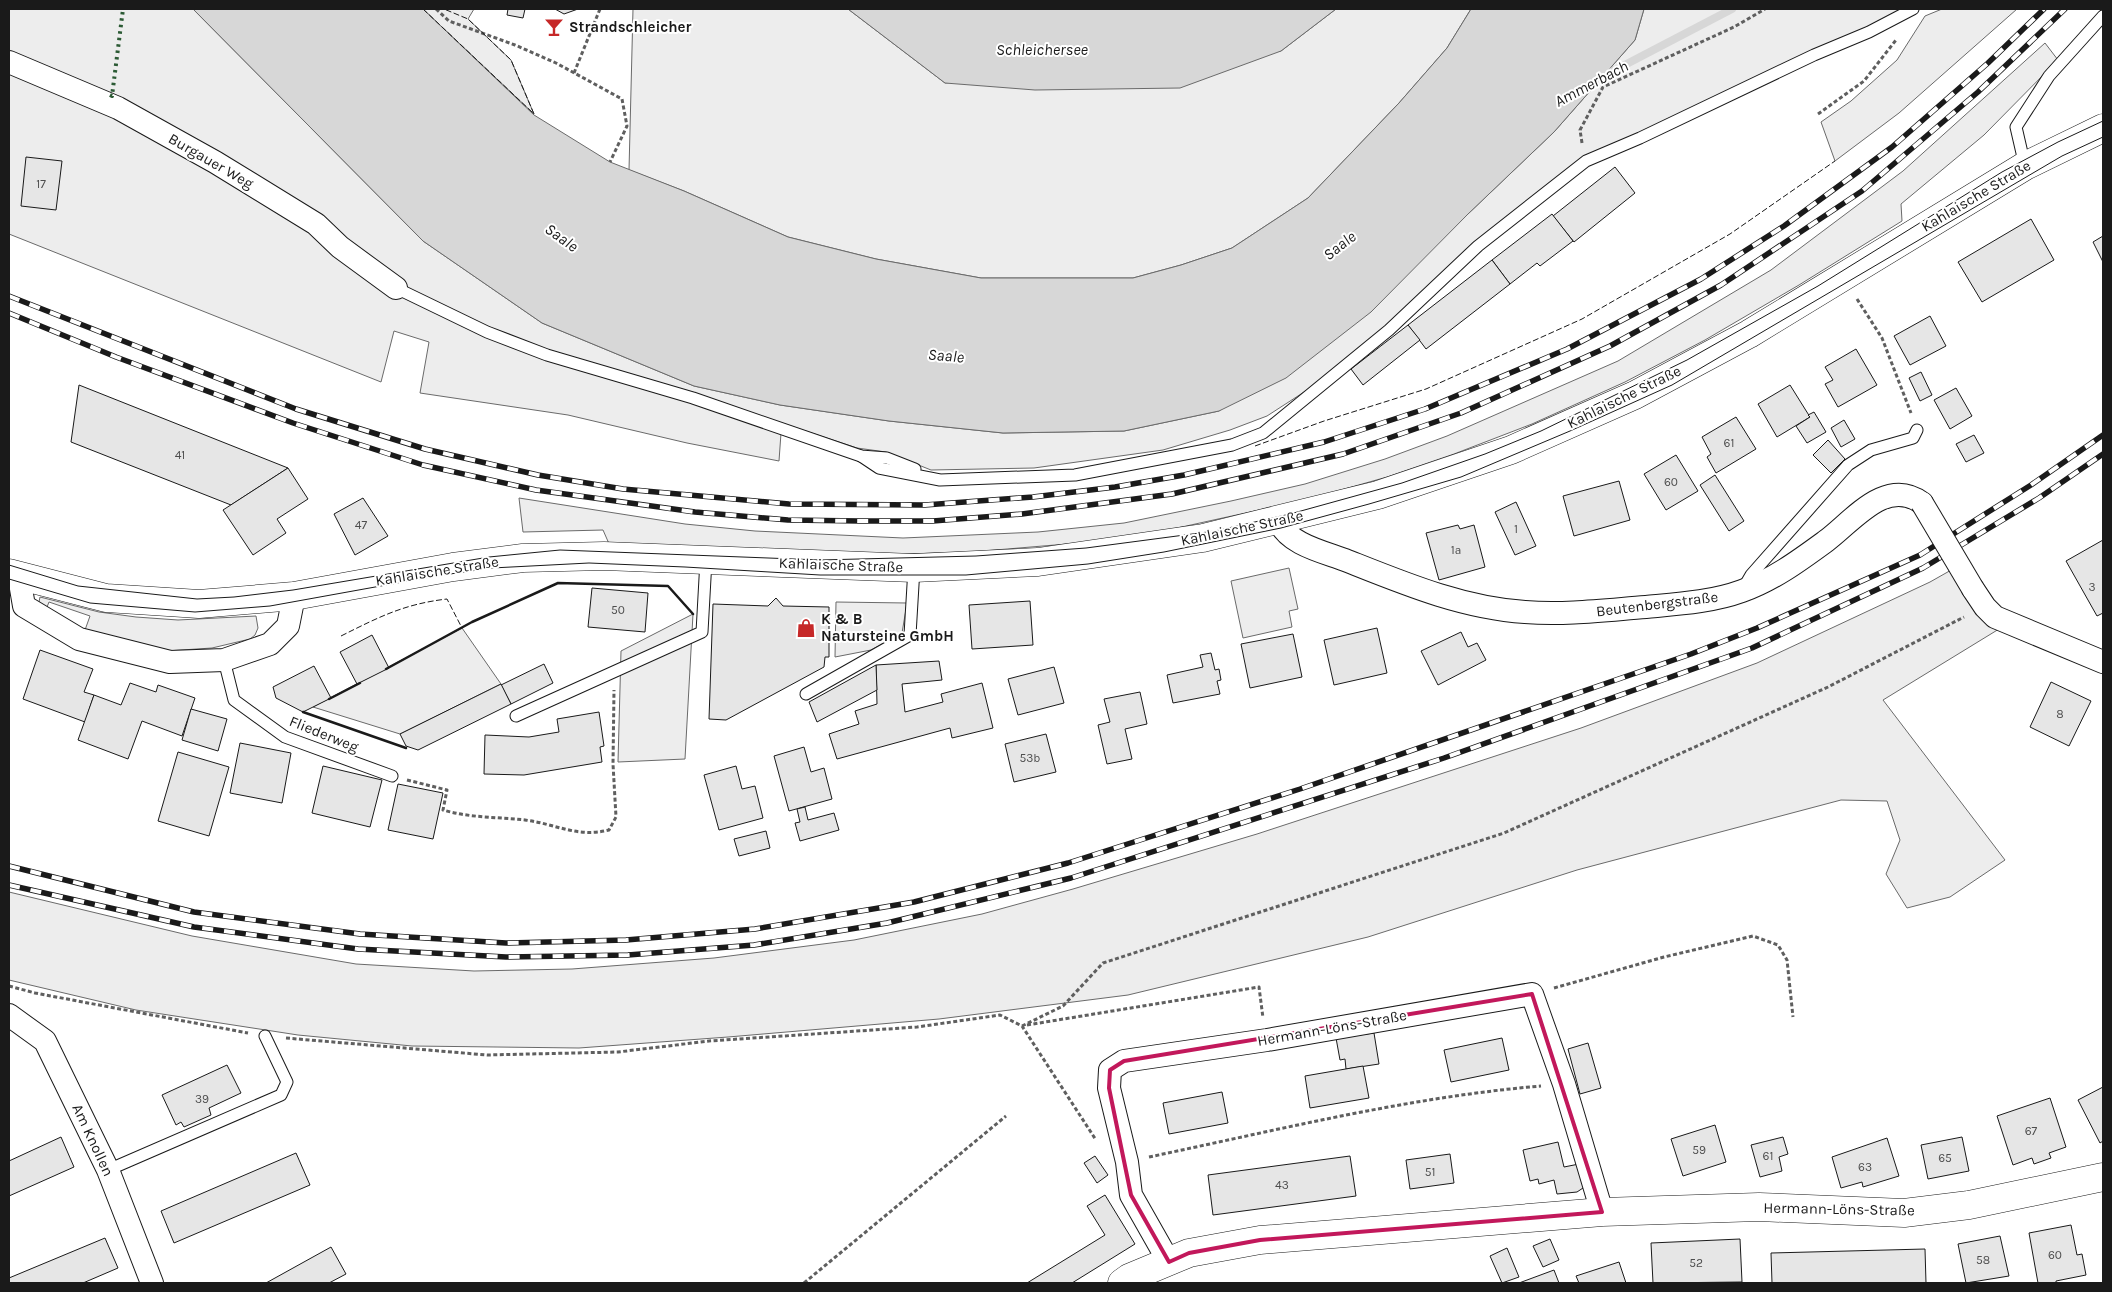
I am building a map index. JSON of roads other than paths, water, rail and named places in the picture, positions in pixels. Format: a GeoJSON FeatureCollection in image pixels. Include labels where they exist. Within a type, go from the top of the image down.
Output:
{"type":"FeatureCollection","features":[{"type":"Feature","properties":{"kind":"main road","name":"Kahlaische Straße"},"geometry":{"type":"LineString","coordinates":[[14,575],[106,598],[190,604],[294,596],[453,567],[523,558],[604,556],[914,568],[1038,562],[1203,538],[1279,521],[1378,495],[1511,450],[1635,395],[1749,334],[2025,166],[2103,128]]}},
{"type":"Feature","properties":{"kind":"main road","name":"Hermann-Löns-Straße"},"geometry":{"type":"LineString","coordinates":[[1122,1283],[1129,1278],[1189,1253],[1260,1240],[1602,1212],[1758,1207],[1904,1213],[1968,1205],[2103,1177]]}},
{"type":"Feature","properties":{"kind":"street","name":"Burgauer Weg"},"geometry":{"type":"LineString","coordinates":[[9,62],[118,108],[215,162],[316,224],[340,247],[396,288]]}},
{"type":"Feature","properties":{"kind":"street","name":"Beutenbergstraße"},"geometry":{"type":"LineString","coordinates":[[1279,521],[1281,528],[1292,538],[1426,592],[1453,600],[1547,613],[1594,611],[1708,600],[1740,592],[1760,584],[1785,570],[1829,539],[1856,514],[1877,501],[1896,496],[1907,496],[1922,503],[1979,598],[1995,617],[2099,656]]}},
{"type":"Feature","properties":{"kind":"street","name":"Kahlaische Straße"},"geometry":{"type":"LineString","coordinates":[[14,575],[24,606],[79,639],[170,662],[224,660],[270,644],[288,626],[294,596]]}},
{"type":"Feature","properties":{"kind":"street","name":"Hermann-Löns-Straße"},"geometry":{"type":"LineString","coordinates":[[1169,1262],[1131,1195],[1127,1162],[1109,1088],[1110,1070],[1124,1062],[1532,994],[1564,1084],[1602,1212]]}},
{"type":"Feature","properties":{"kind":"street","name":"Am Knollen"},"geometry":{"type":"LineString","coordinates":[[9,1015],[45,1041],[108,1170],[152,1283]]}},
{"type":"Feature","properties":{"kind":"lane"},"geometry":{"type":"LineString","coordinates":[[396,288],[487,332],[547,354],[693,398],[861,456],[887,458],[940,480],[1075,475],[1232,445],[1263,433],[1389,330],[1478,246],[1586,160],[1640,138],[1814,55],[1870,32],[1913,9]]}},
{"type":"Feature","properties":{"kind":"lane"},"geometry":{"type":"LineString","coordinates":[[2025,166],[2016,127],[2049,76],[2103,16]]}},
{"type":"Feature","properties":{"kind":"lane"},"geometry":{"type":"LineString","coordinates":[[1740,592],[1751,576],[1848,464],[1871,450],[1913,438],[1917,430]]}},
{"type":"Feature","properties":{"kind":"lane"},"geometry":{"type":"LineString","coordinates":[[516,716],[702,632],[706,560]]}},
{"type":"Feature","properties":{"kind":"lane"},"geometry":{"type":"LineString","coordinates":[[806,694],[910,635],[914,568]]}},
{"type":"Feature","properties":{"kind":"lane","name":"Fliederweg"},"geometry":{"type":"LineString","coordinates":[[224,660],[234,700],[285,737],[392,776]]}},
{"type":"Feature","properties":{"kind":"lane"},"geometry":{"type":"LineString","coordinates":[[108,1170],[281,1095],[287,1082],[265,1036]]}},
{"type":"Feature","properties":{"kind":"water","name":"Saale"},"geometry":{"type":"Polygon","coordinates":[[[193,9],[423,9],[534,115],[610,162],[684,191],[788,237],[876,259],[981,278],[1133,278],[1232,248],[1308,198],[1399,103],[1447,48],[1471,9],[1644,9],[1635,40],[1554,132],[1468,214],[1371,312],[1286,378],[1219,411],[1124,431],[1003,433],[889,421],[780,405],[694,386],[542,323],[423,241],[193,9]]]}},
{"type":"Feature","properties":{"kind":"water","name":"Schleichersee"},"geometry":{"type":"Polygon","coordinates":[[[848,9],[1336,9],[1281,51],[1180,88],[1035,90],[945,83],[848,9]]]}},
{"type":"Feature","properties":{"kind":"waterway","name":"Ammerbach"},"geometry":{"type":"LineString","coordinates":[[1594,81],[1732,9]]}},
{"type":"Feature","properties":{"kind":"tram line"},"geometry":{"type":"LineString","coordinates":[[9,565],[78,586],[197,599],[293,590],[489,557],[560,550],[820,560],[976,556],[1086,548],[1215,531],[1290,514],[1402,483],[1485,454],[1541,431],[1687,360],[1818,286],[2002,172],[2058,142],[2103,121]]}},
{"type":"Feature","properties":{"kind":"tram line"},"geometry":{"type":"LineString","coordinates":[[9,579],[90,603],[195,612],[270,606],[436,576],[492,568],[589,563],[820,575],[966,575],[1088,564],[1164,552],[1281,528],[1461,477],[1672,385],[2062,156],[2103,137]]}},
{"type":"Feature","properties":{"kind":"railway"},"geometry":{"type":"LineString","coordinates":[[9,296],[296,409],[425,449],[538,475],[623,489],[789,504],[925,505],[1033,497],[1115,487],[1184,475],[1324,442],[1425,409],[1567,349],[1701,279],[1784,226],[1892,147],[1988,63],[2044,9]]}},
{"type":"Feature","properties":{"kind":"railway"},"geometry":{"type":"LineString","coordinates":[[9,313],[116,357],[293,423],[423,465],[536,490],[695,512],[788,520],[860,521],[933,521],[1022,514],[1172,494],[1343,454],[1461,413],[1610,346],[1721,285],[1862,191],[1978,92],[2065,9]]}},
{"type":"Feature","properties":{"kind":"railway"},"geometry":{"type":"LineString","coordinates":[[9,866],[194,912],[360,934],[506,943],[626,940],[755,929],[914,902],[1068,863],[1300,789],[1691,654],[1757,628],[1920,555],[2031,485],[2103,435]]}},
{"type":"Feature","properties":{"kind":"railway"},"geometry":{"type":"LineString","coordinates":[[9,885],[194,927],[358,949],[506,957],[628,955],[754,945],[887,923],[1071,878],[1444,758],[1752,648],[1923,568],[2039,498],[2103,454]]}},
{"type":"Feature","properties":{"kind":"place","name":"Strandschleicher"},"geometry":{"type":"Point","coordinates":[554,27]}},
{"type":"Feature","properties":{"kind":"place","name":"K & B Natursteine GmbH"},"geometry":{"type":"Point","coordinates":[806,628]}}]}
